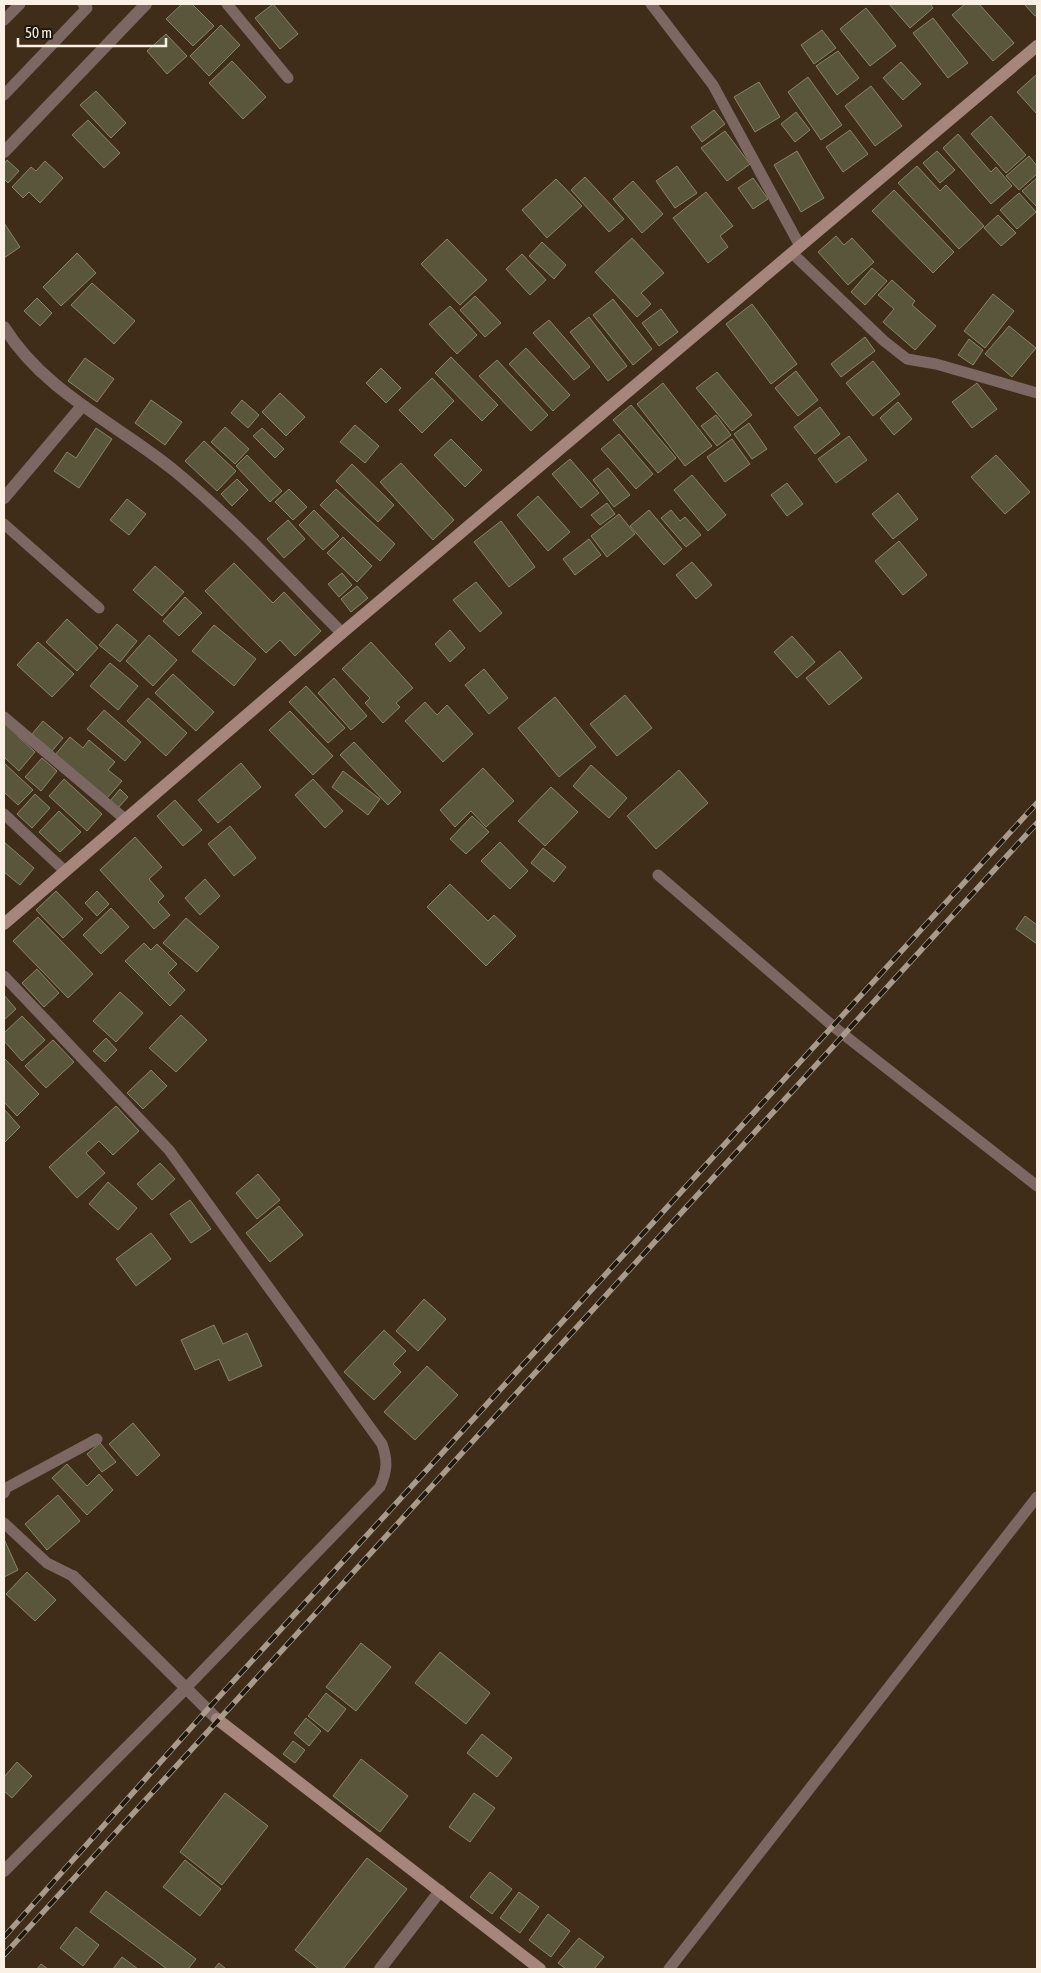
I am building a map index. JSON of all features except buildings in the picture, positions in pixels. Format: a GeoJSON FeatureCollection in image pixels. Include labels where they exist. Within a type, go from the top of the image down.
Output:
{"type":"FeatureCollection","features":[{"type":"Feature","properties":{"kind":"street"},"geometry":{"type":"LineString","coordinates":[[4,152],[146,4]]}},
{"type":"Feature","properties":{"kind":"street"},"geometry":{"type":"LineString","coordinates":[[4,924],[342,633],[1037,46]]}},
{"type":"Feature","properties":{"kind":"street"},"geometry":{"type":"LineString","coordinates":[[4,327],[35,368],[82,406],[175,471],[214,505],[342,633]]}},
{"type":"Feature","properties":{"kind":"street"},"geometry":{"type":"LineString","coordinates":[[4,498],[82,406]]}},
{"type":"Feature","properties":{"kind":"street"},"geometry":{"type":"LineString","coordinates":[[74,1576],[217,1719],[540,1969]]}},
{"type":"Feature","properties":{"kind":"street"},"geometry":{"type":"LineString","coordinates":[[4,1871],[185,1689]]}},
{"type":"Feature","properties":{"kind":"street"},"geometry":{"type":"LineString","coordinates":[[380,1969],[440,1891]]}},
{"type":"Feature","properties":{"kind":"lane"},"geometry":{"type":"LineString","coordinates":[[4,20],[20,4]]}},
{"type":"Feature","properties":{"kind":"lane"},"geometry":{"type":"LineString","coordinates":[[4,95],[87,8],[83,4]]}},
{"type":"Feature","properties":{"kind":"lane"},"geometry":{"type":"LineString","coordinates":[[227,4],[288,78]]}},
{"type":"Feature","properties":{"kind":"lane"},"geometry":{"type":"LineString","coordinates":[[650,4],[713,85],[796,249],[884,342],[907,359],[936,364],[1037,393]]}},
{"type":"Feature","properties":{"kind":"lane"},"geometry":{"type":"LineString","coordinates":[[4,524],[99,608]]}},
{"type":"Feature","properties":{"kind":"lane"},"geometry":{"type":"LineString","coordinates":[[4,717],[125,820]]}},
{"type":"Feature","properties":{"kind":"lane"},"geometry":{"type":"LineString","coordinates":[[4,814],[65,871]]}},
{"type":"Feature","properties":{"kind":"lane"},"geometry":{"type":"LineString","coordinates":[[658,876],[834,1027],[1037,1186]]}},
{"type":"Feature","properties":{"kind":"lane"},"geometry":{"type":"LineString","coordinates":[[4,976],[169,1150],[382,1444],[387,1458],[386,1472],[380,1487],[185,1689]]}},
{"type":"Feature","properties":{"kind":"lane"},"geometry":{"type":"LineString","coordinates":[[4,1493],[6,1488],[97,1439]]}},
{"type":"Feature","properties":{"kind":"lane"},"geometry":{"type":"LineString","coordinates":[[669,1969],[1037,1496]]}},
{"type":"Feature","properties":{"kind":"lane"},"geometry":{"type":"LineString","coordinates":[[4,1523],[48,1563],[74,1576]]}},
{"type":"Feature","properties":{"kind":"railway"},"geometry":{"type":"LineString","coordinates":[[4,1937],[207,1710],[1037,803]]}},
{"type":"Feature","properties":{"kind":"railway"},"geometry":{"type":"LineString","coordinates":[[4,1955],[1037,823]]}}]}
